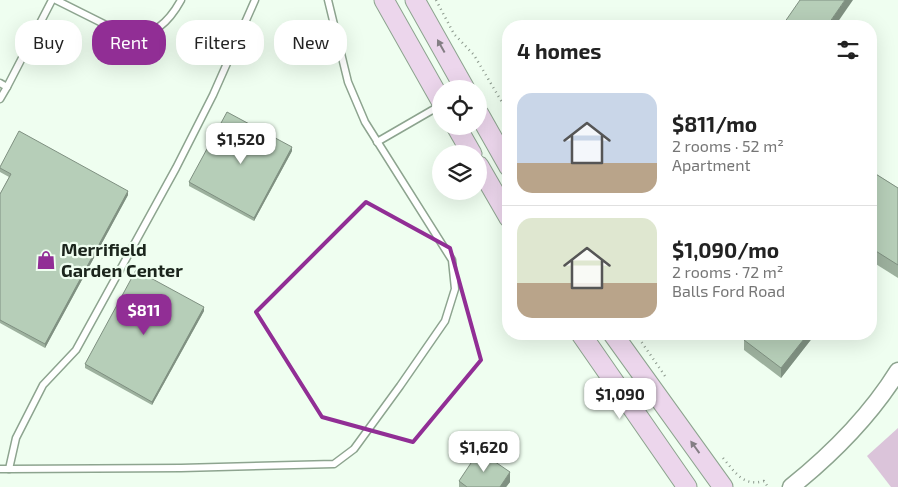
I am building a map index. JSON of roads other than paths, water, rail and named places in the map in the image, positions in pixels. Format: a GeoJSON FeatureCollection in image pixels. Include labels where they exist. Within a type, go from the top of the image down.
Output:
{"type":"FeatureCollection","features":[{"type":"Feature","properties":{"kind":"main road"},"geometry":{"type":"LineString","coordinates":[[384,0],[432,85]]}},
{"type":"Feature","properties":{"kind":"main road"},"geometry":{"type":"LineString","coordinates":[[415,0],[460,80]]}},
{"type":"Feature","properties":{"kind":"main road"},"geometry":{"type":"LineString","coordinates":[[487,132],[502,156]]}},
{"type":"Feature","properties":{"kind":"main road"},"geometry":{"type":"LineString","coordinates":[[487,180],[502,206]]}},
{"type":"Feature","properties":{"kind":"main road"},"geometry":{"type":"LineString","coordinates":[[585,340],[687,487]]}},
{"type":"Feature","properties":{"kind":"main road"},"geometry":{"type":"LineString","coordinates":[[617,340],[723,487]]}},
{"type":"Feature","properties":{"kind":"street"},"geometry":{"type":"LineString","coordinates":[[791,487],[839,444],[867,413],[898,371]]}},
{"type":"Feature","properties":{"kind":"lane"},"geometry":{"type":"LineString","coordinates":[[0,99],[52,0]]}},
{"type":"Feature","properties":{"kind":"lane"},"geometry":{"type":"LineString","coordinates":[[56,0],[126,35],[136,36],[151,33],[168,22],[180,0]]}},
{"type":"Feature","properties":{"kind":"lane"},"geometry":{"type":"LineString","coordinates":[[9,469],[16,438],[43,385],[67,361],[81,342],[176,168],[212,95],[255,0]]}},
{"type":"Feature","properties":{"kind":"lane"},"geometry":{"type":"LineString","coordinates":[[0,469],[334,464],[354,450],[445,321],[455,289],[452,260],[365,122],[348,82],[328,0]]}},
{"type":"Feature","properties":{"kind":"lane"},"geometry":{"type":"LineString","coordinates":[[0,83],[7,87]]}},
{"type":"Feature","properties":{"kind":"lane"},"geometry":{"type":"LineString","coordinates":[[377,142],[432,110]]}},
{"type":"Feature","properties":{"kind":"place","name":"Merrifield Garden Center"},"geometry":{"type":"Point","coordinates":[46,260]}}]}
